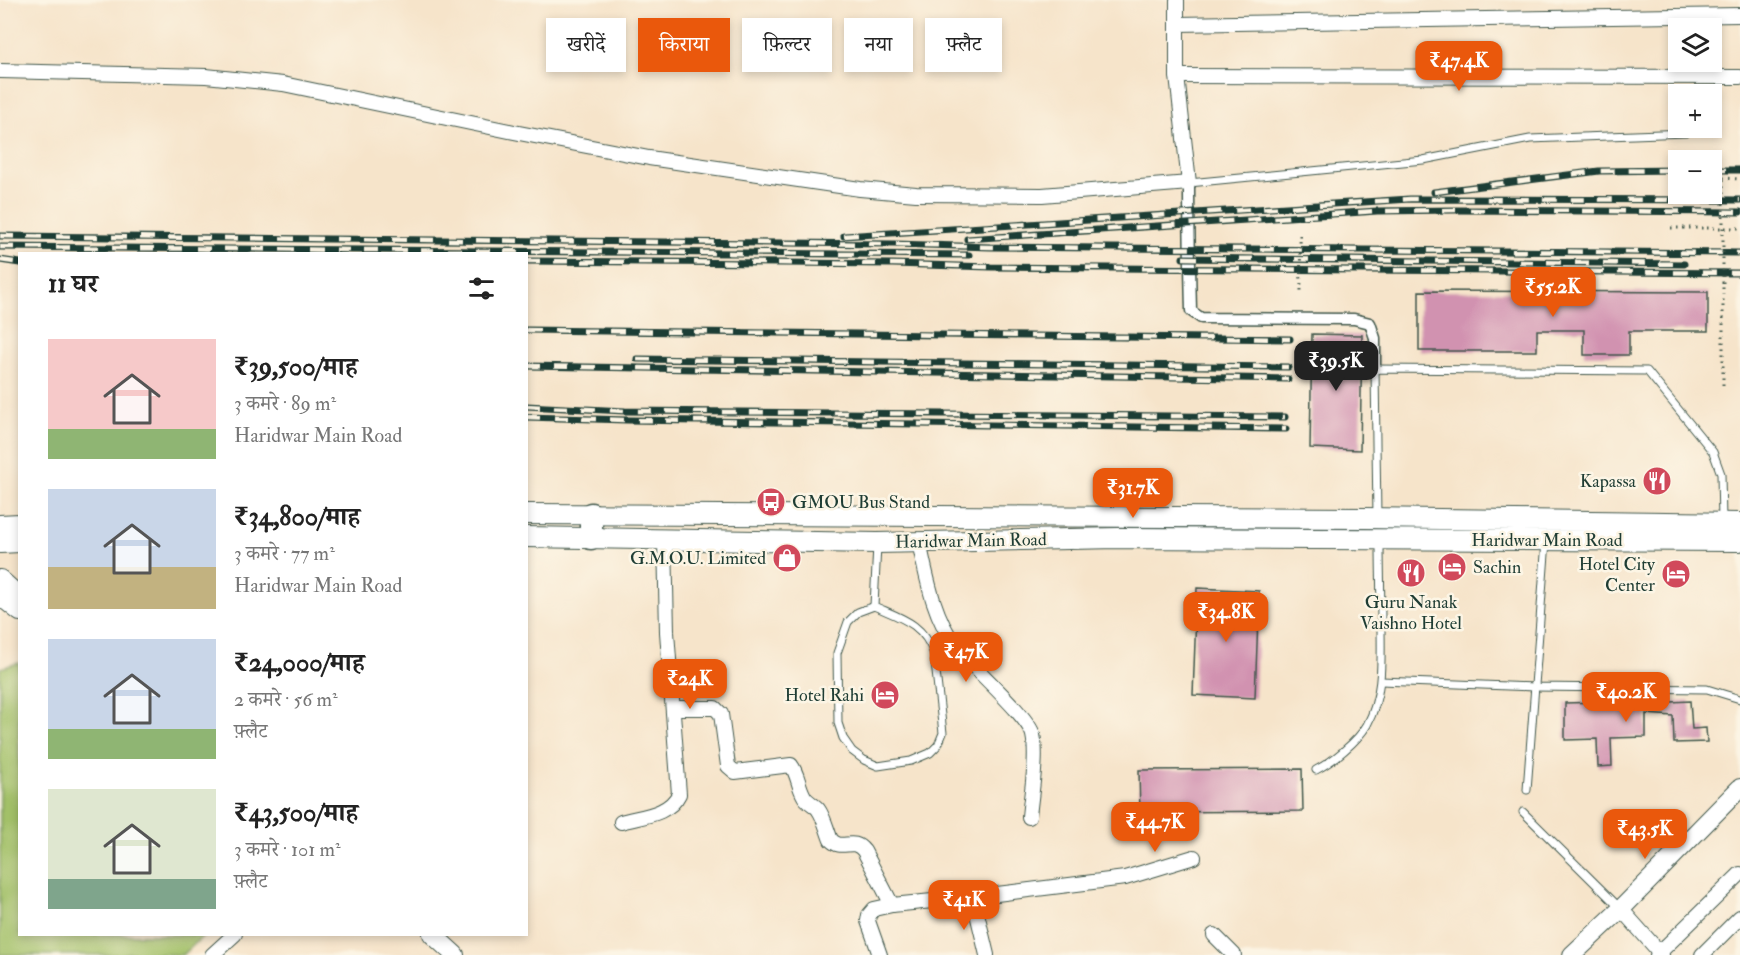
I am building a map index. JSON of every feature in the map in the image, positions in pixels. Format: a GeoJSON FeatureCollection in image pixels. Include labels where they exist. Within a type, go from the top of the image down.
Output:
{"type":"FeatureCollection","features":[{"type":"Feature","properties":{"kind":"main road","name":"Haridwar Main Road"},"geometry":{"type":"LineString","coordinates":[[528,514],[1377,518],[1740,541]]}},
{"type":"Feature","properties":{"kind":"main road"},"geometry":{"type":"LineString","coordinates":[[591,514],[591,538]]}},
{"type":"Feature","properties":{"kind":"main road"},"geometry":{"type":"LineString","coordinates":[[1304,518],[1304,539]]}},
{"type":"Feature","properties":{"kind":"main road","name":"Haridwar Main Road"},"geometry":{"type":"LineString","coordinates":[[528,537],[877,543],[1118,538],[1380,539],[1731,523]]}},
{"type":"Feature","properties":{"kind":"main road"},"geometry":{"type":"LineString","coordinates":[[0,525],[18,524]]}},
{"type":"Feature","properties":{"kind":"main road"},"geometry":{"type":"LineString","coordinates":[[0,543],[18,542]]}},
{"type":"Feature","properties":{"kind":"street"},"geometry":{"type":"LineString","coordinates":[[1177,0],[1177,76],[1189,183],[1188,249],[1191,311],[1201,318],[1354,319],[1370,323],[1375,338],[1375,369]]}},
{"type":"Feature","properties":{"kind":"street"},"geometry":{"type":"LineString","coordinates":[[1177,24],[1740,15]]}},
{"type":"Feature","properties":{"kind":"street"},"geometry":{"type":"LineString","coordinates":[[0,71],[206,76],[283,84],[484,126],[659,159],[860,189],[916,194],[1042,195],[1189,183]]}},
{"type":"Feature","properties":{"kind":"street"},"geometry":{"type":"LineString","coordinates":[[1177,76],[1740,76]]}},
{"type":"Feature","properties":{"kind":"street"},"geometry":{"type":"LineString","coordinates":[[621,822],[667,810],[675,804],[679,794],[667,632],[664,538]]}},
{"type":"Feature","properties":{"kind":"street"},"geometry":{"type":"LineString","coordinates":[[919,542],[930,592],[940,620],[954,644],[1024,720],[1032,732],[1035,748],[1029,818]]}},
{"type":"Feature","properties":{"kind":"street"},"geometry":{"type":"LineString","coordinates":[[0,579],[18,595]]}},
{"type":"Feature","properties":{"kind":"street"},"geometry":{"type":"LineString","coordinates":[[0,596],[18,610]]}},
{"type":"Feature","properties":{"kind":"street"},"geometry":{"type":"LineString","coordinates":[[674,708],[715,708],[719,710],[722,714],[728,766],[735,772],[791,765],[802,793],[806,800],[816,806],[820,812],[831,840],[840,845],[859,844],[892,905]]}},
{"type":"Feature","properties":{"kind":"street"},"geometry":{"type":"LineString","coordinates":[[1572,955],[1621,909],[1740,788]]}},
{"type":"Feature","properties":{"kind":"street"},"geometry":{"type":"LineString","coordinates":[[880,955],[868,921],[874,909],[892,905],[1125,879],[1194,857]]}},
{"type":"Feature","properties":{"kind":"street"},"geometry":{"type":"LineString","coordinates":[[1621,909],[1660,954],[1740,874]]}},
{"type":"Feature","properties":{"kind":"street"},"geometry":{"type":"LineString","coordinates":[[973,897],[987,955]]}},
{"type":"Feature","properties":{"kind":"street"},"geometry":{"type":"LineString","coordinates":[[1702,955],[1740,917]]}},
{"type":"Feature","properties":{"kind":"street"},"geometry":{"type":"LineString","coordinates":[[1214,935],[1234,955]]}},
{"type":"Feature","properties":{"kind":"street"},"geometry":{"type":"LineString","coordinates":[[213,955],[233,936]]}},
{"type":"Feature","properties":{"kind":"street"},"geometry":{"type":"LineString","coordinates":[[434,936],[453,954]]}},
{"type":"Feature","properties":{"kind":"lane"},"geometry":{"type":"LineString","coordinates":[[1189,183],[1423,160],[1530,139],[1668,134]]}},
{"type":"Feature","properties":{"kind":"lane"},"geometry":{"type":"LineString","coordinates":[[1377,518],[1375,369],[1647,371],[1713,452],[1721,474],[1731,523]]}},
{"type":"Feature","properties":{"kind":"lane"},"geometry":{"type":"LineString","coordinates":[[1527,790],[1547,530]]}},
{"type":"Feature","properties":{"kind":"lane"},"geometry":{"type":"LineString","coordinates":[[1316,770],[1329,763],[1367,725],[1381,681],[1380,539]]}},
{"type":"Feature","properties":{"kind":"lane"},"geometry":{"type":"LineString","coordinates":[[874,606],[877,543]]}},
{"type":"Feature","properties":{"kind":"lane"},"geometry":{"type":"LineString","coordinates":[[874,606],[909,622],[921,630],[929,641],[934,654],[943,733],[938,745],[930,753],[911,761],[878,766],[852,751],[843,738],[838,723],[837,653],[841,637],[848,622],[858,612],[874,606]]}},
{"type":"Feature","properties":{"kind":"lane"},"geometry":{"type":"LineString","coordinates":[[1381,681],[1535,687],[1707,689],[1740,699]]}},
{"type":"Feature","properties":{"kind":"lane"},"geometry":{"type":"LineString","coordinates":[[1523,812],[1621,909]]}},
{"type":"Feature","properties":{"kind":"path"},"geometry":{"type":"LineString","coordinates":[[1723,385],[1724,178],[1740,179]]}},
{"type":"Feature","properties":{"kind":"path"},"geometry":{"type":"LineString","coordinates":[[1671,228],[1740,228]]}},
{"type":"Feature","properties":{"kind":"path"},"geometry":{"type":"LineString","coordinates":[[1300,235],[1301,291]]}},
{"type":"Feature","properties":{"kind":"green space"},"geometry":{"type":"Polygon","coordinates":[[[18,663],[18,936],[203,936],[183,955],[127,953],[122,955],[0,955],[0,668],[18,663]]]}},
{"type":"Feature","properties":{"kind":"building"},"geometry":{"type":"Polygon","coordinates":[[[1419,291],[1708,292],[1708,331],[1629,331],[1629,355],[1584,355],[1584,330],[1537,330],[1537,351],[1419,351],[1419,291]]]}},
{"type":"Feature","properties":{"kind":"building"},"geometry":{"type":"Polygon","coordinates":[[[1312,334],[1362,335],[1360,450],[1310,448],[1312,334]]]}},
{"type":"Feature","properties":{"kind":"building"},"geometry":{"type":"Polygon","coordinates":[[[1197,588],[1259,591],[1255,698],[1193,695],[1197,588]]]}},
{"type":"Feature","properties":{"kind":"building"},"geometry":{"type":"Polygon","coordinates":[[[1671,700],[1671,702],[1690,701],[1692,729],[1706,728],[1707,742],[1674,743],[1673,716],[1646,714],[1646,737],[1611,738],[1612,766],[1598,767],[1597,739],[1565,740],[1565,703],[1671,700]]]}},
{"type":"Feature","properties":{"kind":"building"},"geometry":{"type":"Polygon","coordinates":[[[1302,769],[1303,811],[1140,812],[1139,770],[1302,769]]]}},
{"type":"Feature","properties":{"kind":"railway"},"geometry":{"type":"LineString","coordinates":[[1434,192],[1599,171],[1668,170]]}},
{"type":"Feature","properties":{"kind":"railway"},"geometry":{"type":"LineString","coordinates":[[1722,170],[1740,170]]}},
{"type":"Feature","properties":{"kind":"railway"},"geometry":{"type":"LineString","coordinates":[[844,236],[1410,199],[1740,200]]}},
{"type":"Feature","properties":{"kind":"railway"},"geometry":{"type":"LineString","coordinates":[[967,239],[1377,211],[1740,212]]}},
{"type":"Feature","properties":{"kind":"railway"},"geometry":{"type":"LineString","coordinates":[[0,236],[1740,253]]}},
{"type":"Feature","properties":{"kind":"railway"},"geometry":{"type":"LineString","coordinates":[[0,247],[969,255]]}},
{"type":"Feature","properties":{"kind":"railway"},"geometry":{"type":"LineString","coordinates":[[1183,258],[1684,264]]}},
{"type":"Feature","properties":{"kind":"railway"},"geometry":{"type":"LineString","coordinates":[[0,260],[18,263]]}},
{"type":"Feature","properties":{"kind":"railway"},"geometry":{"type":"LineString","coordinates":[[528,261],[1740,273]]}},
{"type":"Feature","properties":{"kind":"railway"},"geometry":{"type":"LineString","coordinates":[[528,330],[1290,339]]}},
{"type":"Feature","properties":{"kind":"railway"},"geometry":{"type":"LineString","coordinates":[[637,359],[1288,367]]}},
{"type":"Feature","properties":{"kind":"railway"},"geometry":{"type":"LineString","coordinates":[[528,366],[1288,379]]}},
{"type":"Feature","properties":{"kind":"railway"},"geometry":{"type":"LineString","coordinates":[[528,406],[625,411],[1285,417]]}},
{"type":"Feature","properties":{"kind":"railway"},"geometry":{"type":"LineString","coordinates":[[528,417],[1286,429]]}},
{"type":"Feature","properties":{"kind":"place","name":"Kapassa"},"geometry":{"type":"Point","coordinates":[1657,481]}},
{"type":"Feature","properties":{"kind":"place","name":"GMOU Bus Stand"},"geometry":{"type":"Point","coordinates":[771,502]}},
{"type":"Feature","properties":{"kind":"place","name":"G.M.O.U. Limited"},"geometry":{"type":"Point","coordinates":[787,558]}},
{"type":"Feature","properties":{"kind":"place","name":"Sachin"},"geometry":{"type":"Point","coordinates":[1452,567]}},
{"type":"Feature","properties":{"kind":"place","name":"Guru Nanak Vaishno Hotel"},"geometry":{"type":"Point","coordinates":[1411,573]}},
{"type":"Feature","properties":{"kind":"place","name":"Hotel City Center"},"geometry":{"type":"Point","coordinates":[1676,574]}},
{"type":"Feature","properties":{"kind":"place","name":"Hotel Rahi"},"geometry":{"type":"Point","coordinates":[885,695]}}]}
